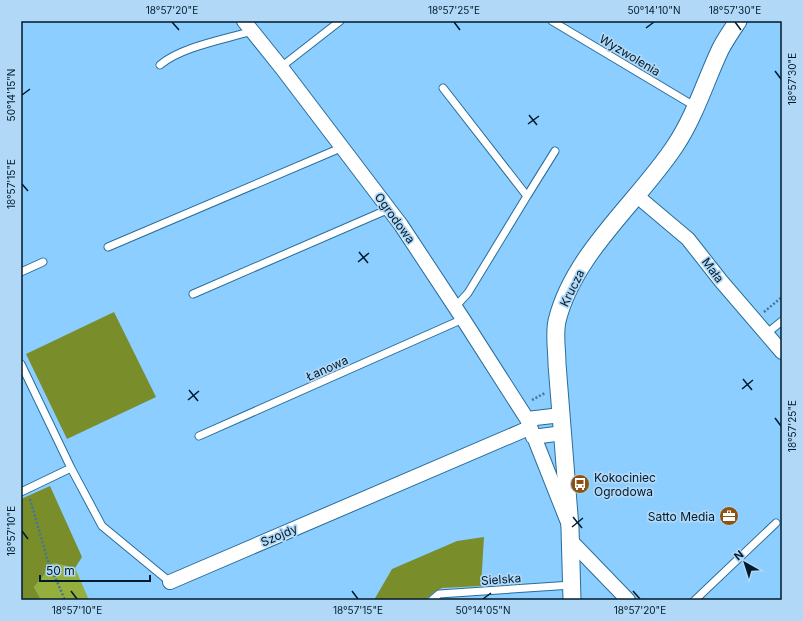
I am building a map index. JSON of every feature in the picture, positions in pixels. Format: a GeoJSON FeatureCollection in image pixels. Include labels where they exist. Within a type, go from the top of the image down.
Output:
{"type":"FeatureCollection","features":[{"type":"Feature","properties":{"kind":"street","name":"Krucza"},"geometry":{"type":"LineString","coordinates":[[572,592],[571,534],[561,415],[556,337],[557,322],[564,300],[578,272],[675,147],[690,122],[721,49],[738,21]]}},
{"type":"Feature","properties":{"kind":"street","name":"Ogrodowa"},"geometry":{"type":"LineString","coordinates":[[248,26],[343,147],[401,225],[455,307],[530,428],[571,534]]}},
{"type":"Feature","properties":{"kind":"street","name":"Mała"},"geometry":{"type":"LineString","coordinates":[[636,196],[688,239],[721,281],[782,352]]}},
{"type":"Feature","properties":{"kind":"street"},"geometry":{"type":"LineString","coordinates":[[530,428],[561,415]]}},
{"type":"Feature","properties":{"kind":"street"},"geometry":{"type":"LineString","coordinates":[[530,428],[563,433]]}},
{"type":"Feature","properties":{"kind":"street","name":"Szojdy"},"geometry":{"type":"LineString","coordinates":[[170,582],[530,428]]}},
{"type":"Feature","properties":{"kind":"street"},"geometry":{"type":"LineString","coordinates":[[571,534],[628,600]]}},
{"type":"Feature","properties":{"kind":"lane"},"geometry":{"type":"LineString","coordinates":[[281,67],[340,21]]}},
{"type":"Feature","properties":{"kind":"lane","name":"Wyzwolenia"},"geometry":{"type":"LineString","coordinates":[[552,21],[696,107]]}},
{"type":"Feature","properties":{"kind":"lane"},"geometry":{"type":"LineString","coordinates":[[160,65],[167,58],[248,26]]}},
{"type":"Feature","properties":{"kind":"lane"},"geometry":{"type":"LineString","coordinates":[[443,88],[526,196]]}},
{"type":"Feature","properties":{"kind":"lane"},"geometry":{"type":"LineString","coordinates":[[108,247],[343,147]]}},
{"type":"Feature","properties":{"kind":"lane"},"geometry":{"type":"LineString","coordinates":[[455,307],[468,293],[526,196],[555,151]]}},
{"type":"Feature","properties":{"kind":"lane"},"geometry":{"type":"LineString","coordinates":[[193,294],[389,209]]}},
{"type":"Feature","properties":{"kind":"lane"},"geometry":{"type":"LineString","coordinates":[[21,272],[43,262]]}},
{"type":"Feature","properties":{"kind":"lane","name":"Łanowa"},"geometry":{"type":"LineString","coordinates":[[199,436],[463,320]]}},
{"type":"Feature","properties":{"kind":"lane"},"geometry":{"type":"LineString","coordinates":[[766,334],[782,321]]}},
{"type":"Feature","properties":{"kind":"lane","name":"Szojdy"},"geometry":{"type":"LineString","coordinates":[[21,364],[71,468],[102,526],[170,582]]}},
{"type":"Feature","properties":{"kind":"lane"},"geometry":{"type":"LineString","coordinates":[[24,490],[71,468]]}},
{"type":"Feature","properties":{"kind":"lane"},"geometry":{"type":"LineString","coordinates":[[695,600],[776,523]]}},
{"type":"Feature","properties":{"kind":"lane","name":"Sielska"},"geometry":{"type":"LineString","coordinates":[[432,600],[440,594],[572,592]]}},
{"type":"Feature","properties":{"kind":"path"},"geometry":{"type":"LineString","coordinates":[[759,316],[782,297]]}},
{"type":"Feature","properties":{"kind":"path"},"geometry":{"type":"LineString","coordinates":[[526,402],[548,392]]}},
{"type":"Feature","properties":{"kind":"path"},"geometry":{"type":"LineString","coordinates":[[24,490],[48,561],[66,600]]}},
{"type":"Feature","properties":{"kind":"green space"},"geometry":{"type":"Polygon","coordinates":[[[114,312],[156,397],[67,439],[26,354],[114,312]]]}},
{"type":"Feature","properties":{"kind":"green space"},"geometry":{"type":"Polygon","coordinates":[[[50,486],[82,557],[75,568],[54,563],[34,587],[41,600],[21,600],[21,499],[50,486]]]}},
{"type":"Feature","properties":{"kind":"green space"},"geometry":{"type":"Polygon","coordinates":[[[484,537],[481,586],[442,588],[434,592],[425,600],[374,600],[392,569],[457,541],[484,537]]]}},
{"type":"Feature","properties":{"kind":"green space"},"geometry":{"type":"Polygon","coordinates":[[[54,563],[75,568],[89,600],[41,600],[34,587],[54,563]]]}},
{"type":"Feature","properties":{"kind":"place","name":"Kokociniec Ogrodowa"},"geometry":{"type":"Point","coordinates":[580,484]}},
{"type":"Feature","properties":{"kind":"place","name":"Satto Media"},"geometry":{"type":"Point","coordinates":[729,516]}}]}
